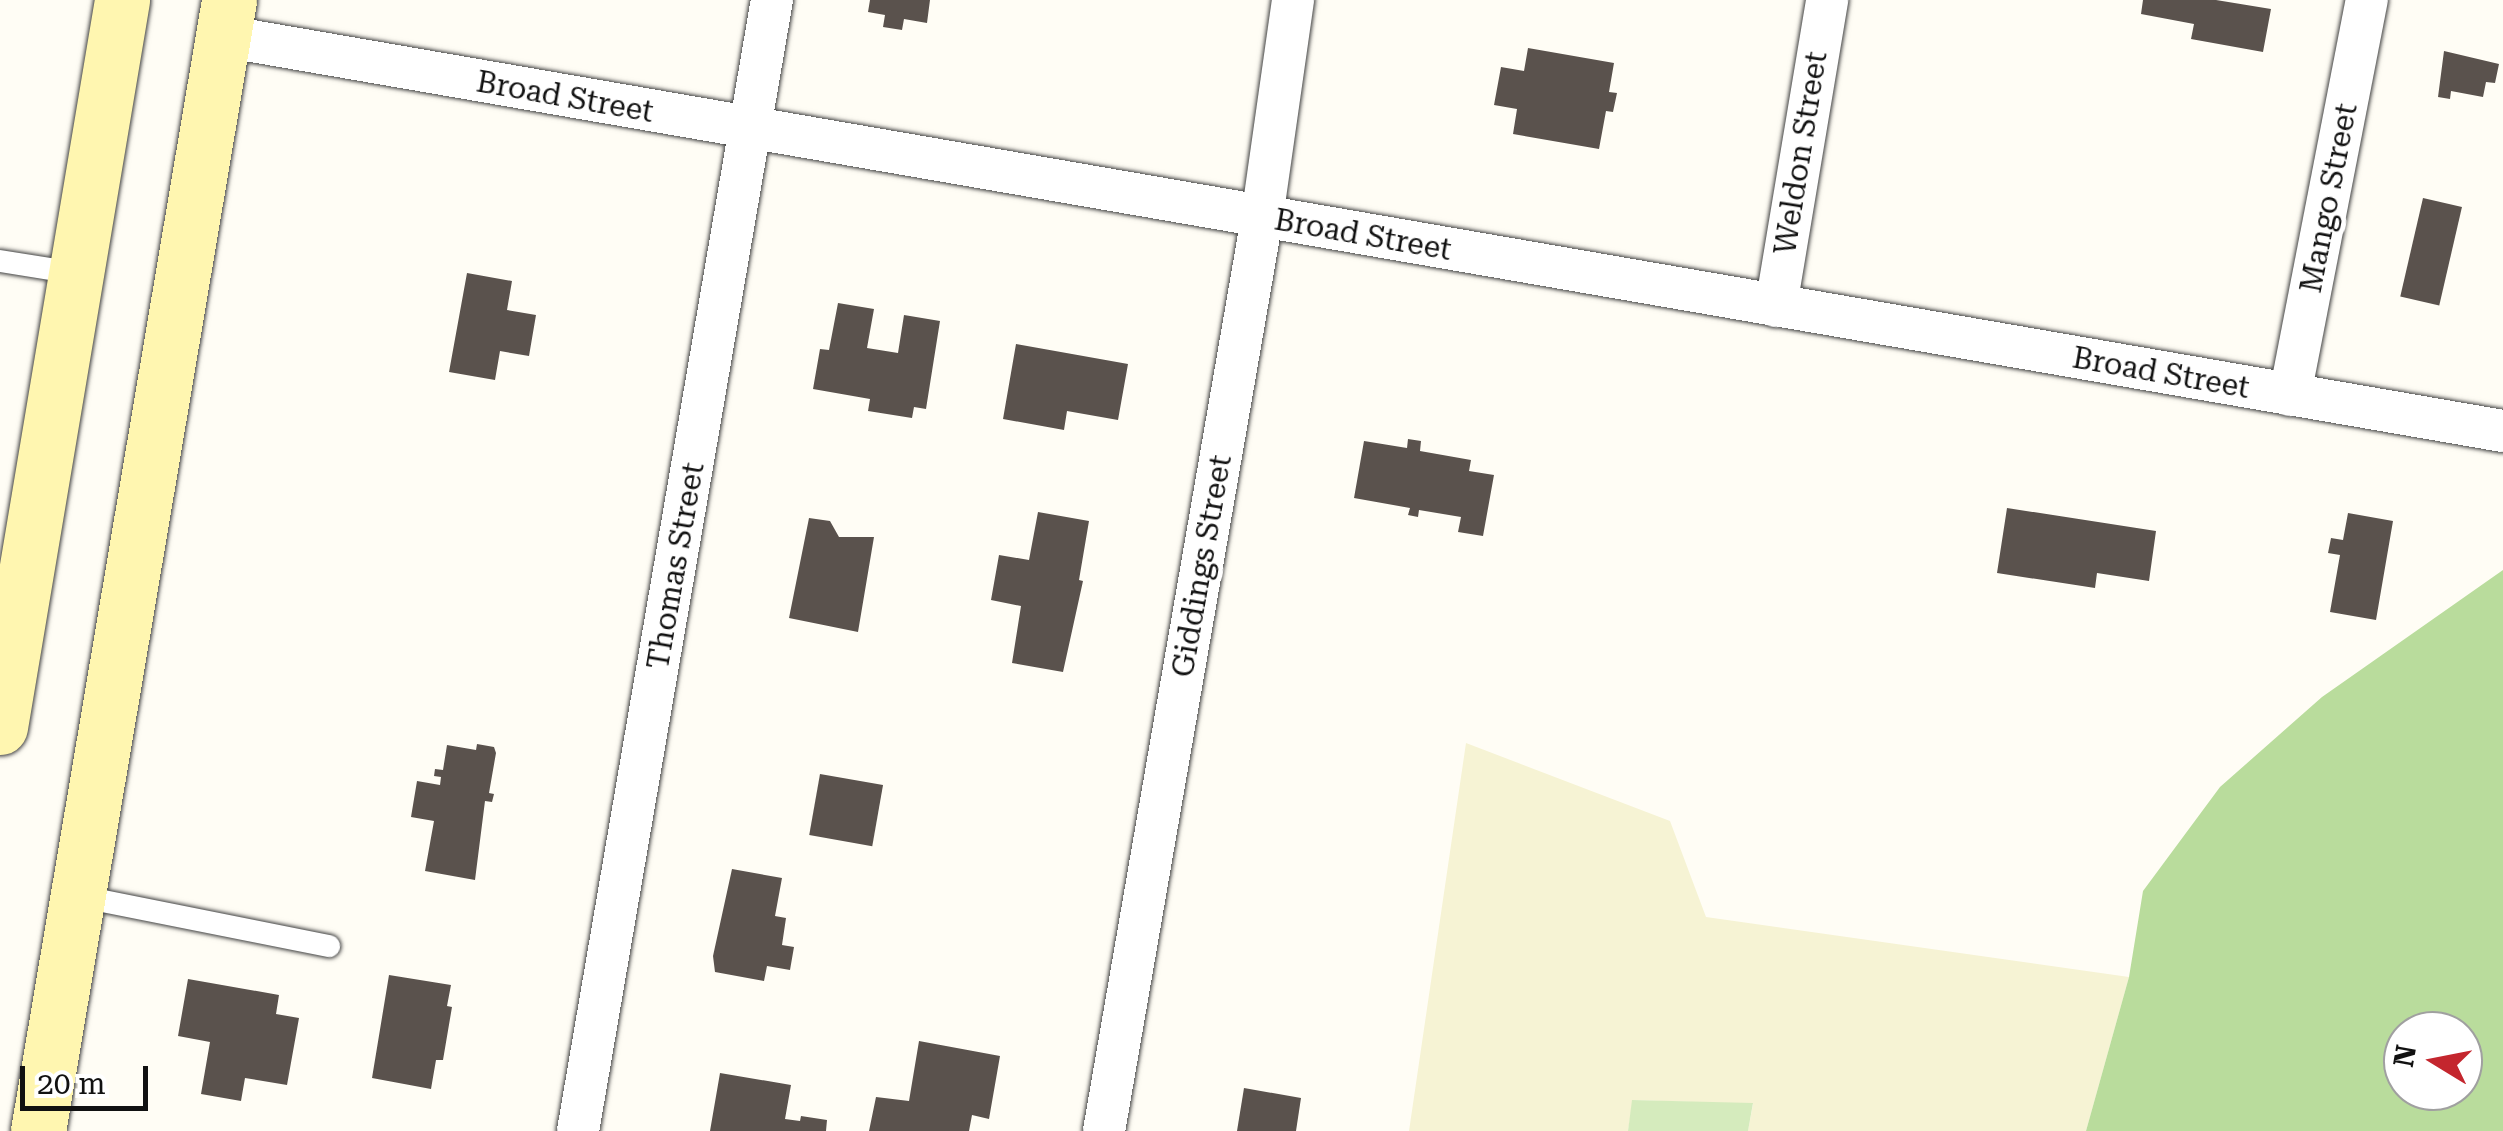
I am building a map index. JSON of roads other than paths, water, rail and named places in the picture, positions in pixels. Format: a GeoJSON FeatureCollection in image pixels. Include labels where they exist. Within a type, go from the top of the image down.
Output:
{"type":"FeatureCollection","features":[{"type":"Feature","properties":{"kind":"main road"},"geometry":{"type":"LineString","coordinates":[[0,727],[122,0]]}},
{"type":"Feature","properties":{"kind":"main road"},"geometry":{"type":"LineString","coordinates":[[38,1131],[226,18]]}},
{"type":"Feature","properties":{"kind":"street","name":"Thomas Street"},"geometry":{"type":"LineString","coordinates":[[578,1131],[772,0]]}},
{"type":"Feature","properties":{"kind":"street","name":"Giddings Street"},"geometry":{"type":"LineString","coordinates":[[1104,1131],[1262,218],[1293,0]]}},
{"type":"Feature","properties":{"kind":"street","name":"Weldon Street"},"geometry":{"type":"LineString","coordinates":[[1776,306],[1827,0]]}},
{"type":"Feature","properties":{"kind":"street","name":"Mango Street"},"geometry":{"type":"LineString","coordinates":[[2290,395],[2367,0]]}},
{"type":"Feature","properties":{"kind":"street","name":"Broad Street"},"geometry":{"type":"LineString","coordinates":[[226,18],[752,130],[2503,431]]}},
{"type":"Feature","properties":{"kind":"lane"},"geometry":{"type":"LineString","coordinates":[[0,261],[78,273]]}},
{"type":"Feature","properties":{"kind":"lane"},"geometry":{"type":"LineString","coordinates":[[78,896],[330,946]]}}]}
